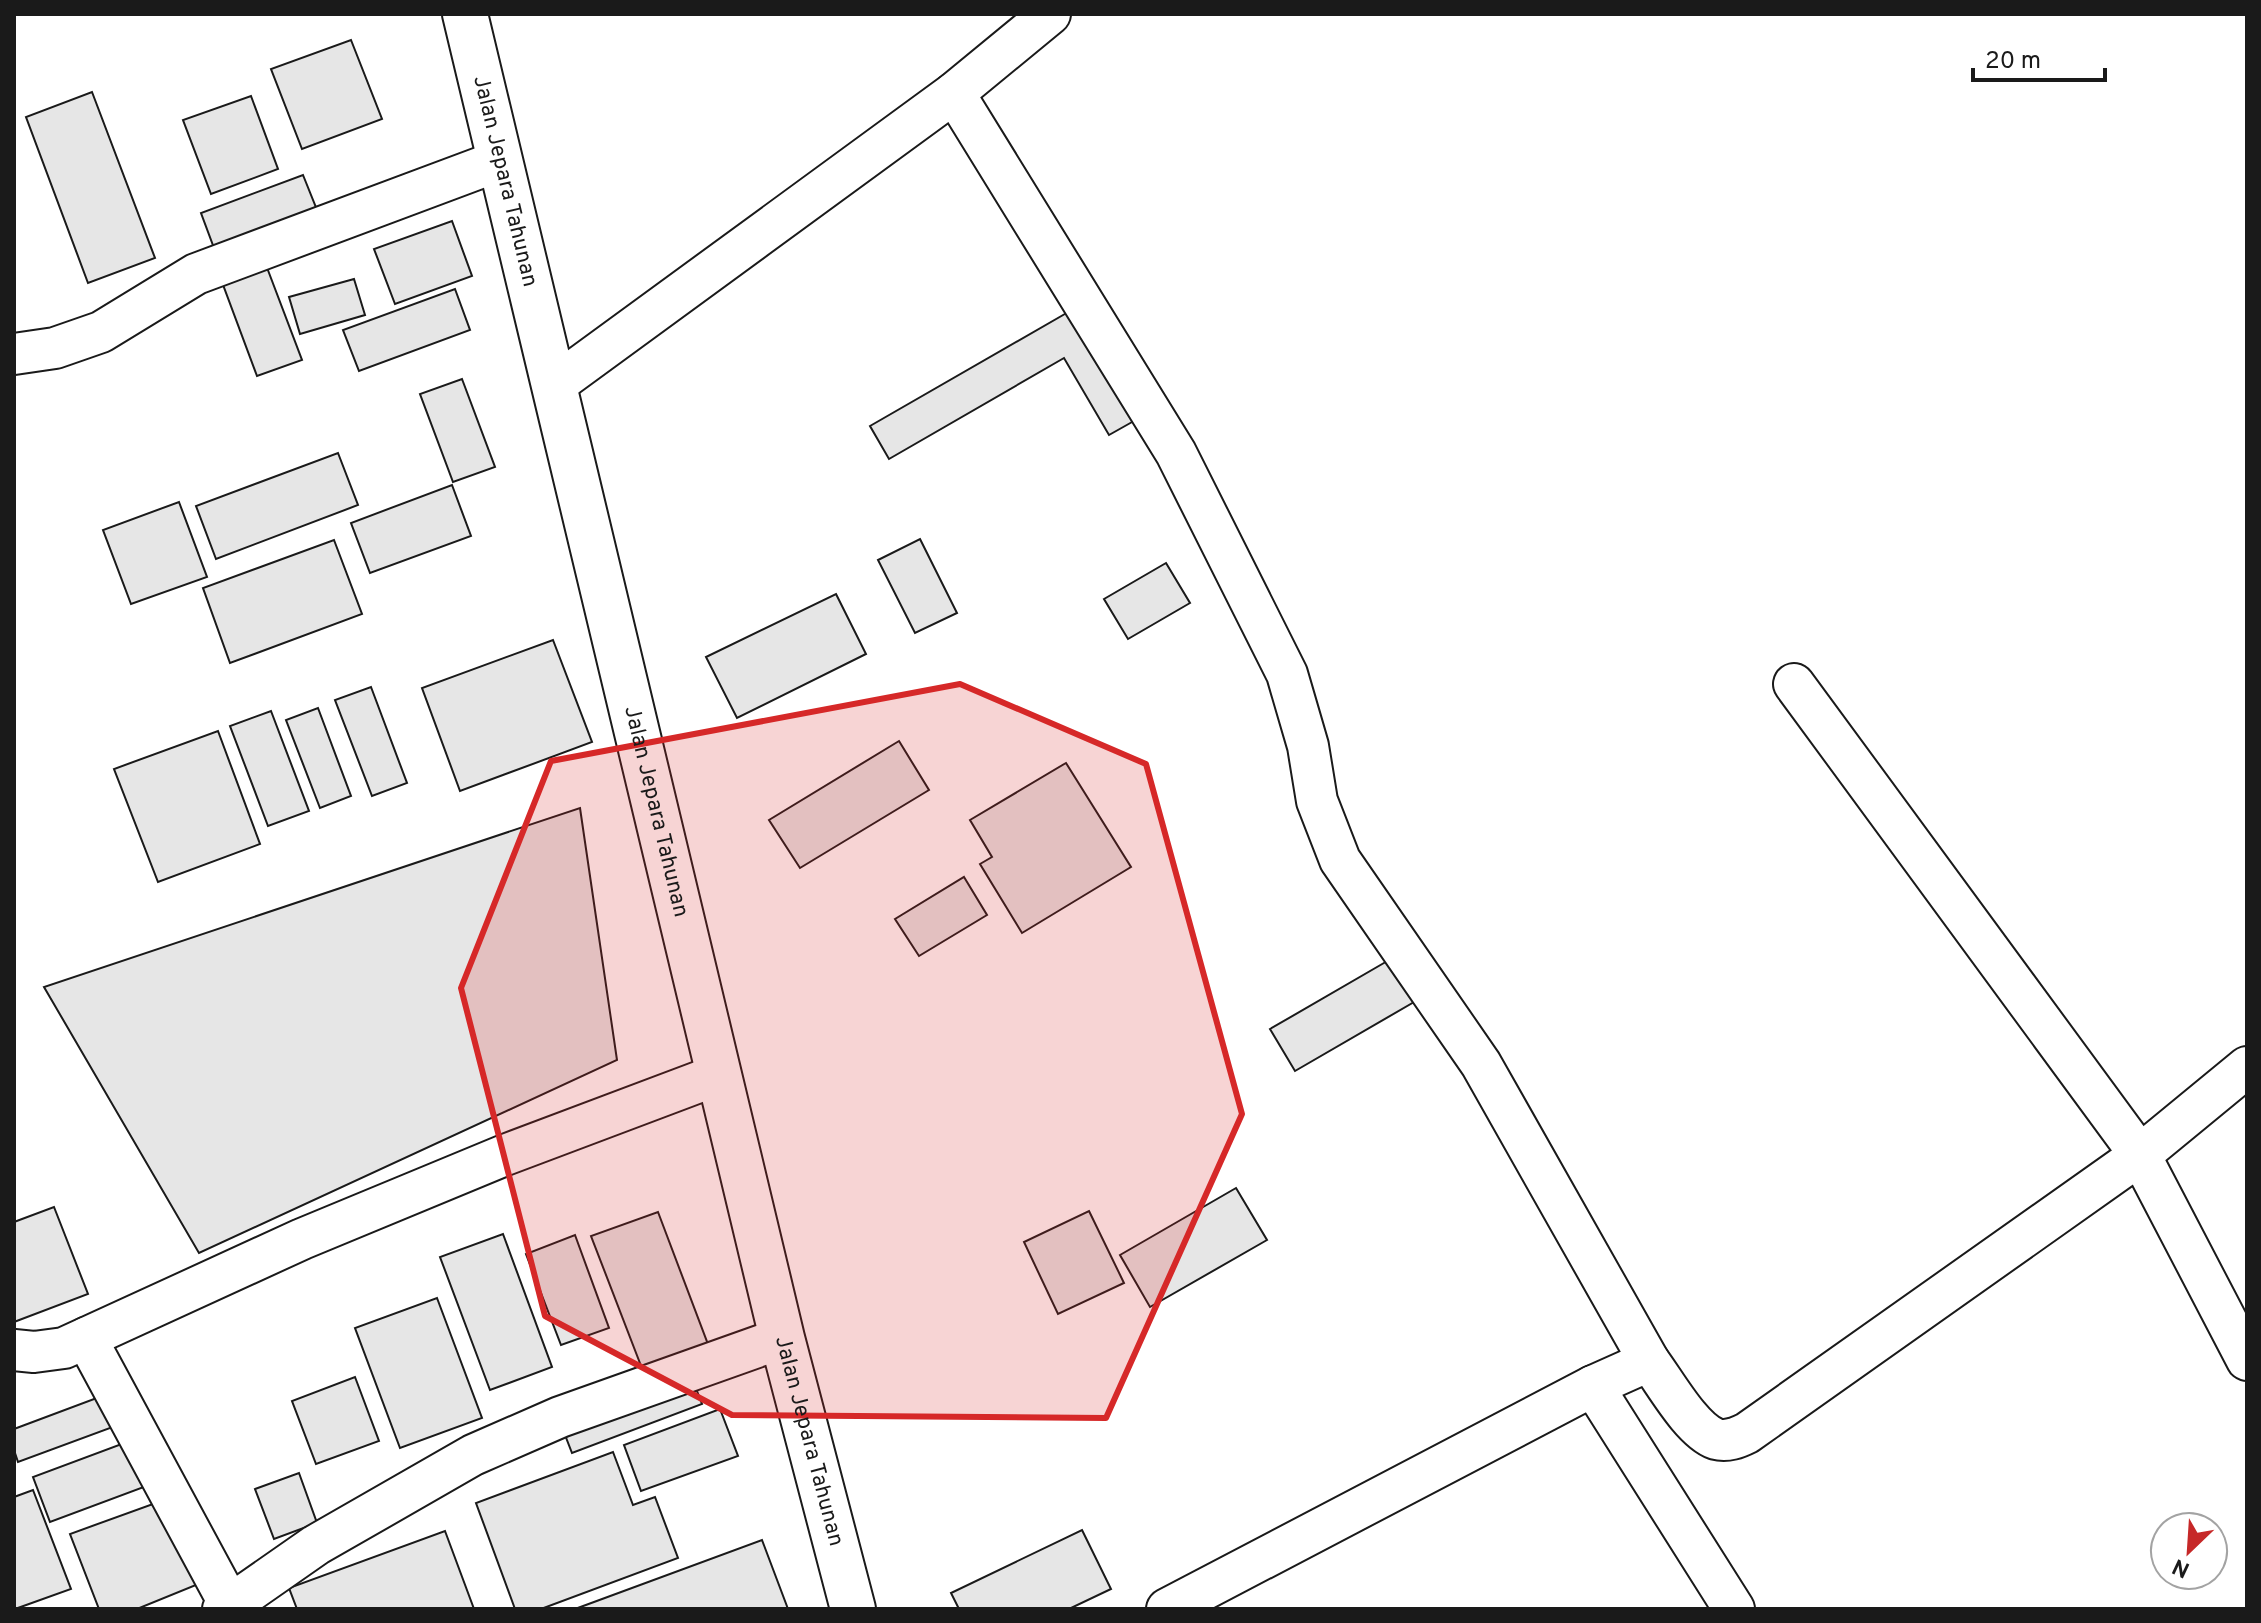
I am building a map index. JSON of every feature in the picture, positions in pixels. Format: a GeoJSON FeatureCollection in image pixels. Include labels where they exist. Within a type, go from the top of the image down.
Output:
{"type":"FeatureCollection","features":[{"type":"Feature","properties":{"kind":"highway","name":"Jalan Jepara Tahunan"},"geometry":{"type":"LineString","coordinates":[[465,14],[782,1338],[853,1609]]}},
{"type":"Feature","properties":{"kind":"street"},"geometry":{"type":"LineString","coordinates":[[556,384],[954,93],[1050,14]]}},
{"type":"Feature","properties":{"kind":"street"},"geometry":{"type":"LineString","coordinates":[[954,93],[1176,453],[1287,674],[1308,746],[1317,801],[1340,860],[1481,1064],[1649,1361],[1696,1425],[1716,1439],[1731,1440],[1747,1433],[2140,1155],[2247,1067]]}},
{"type":"Feature","properties":{"kind":"street"},"geometry":{"type":"LineString","coordinates":[[14,354],[55,348],[101,332],[196,274],[501,160]]}},
{"type":"Feature","properties":{"kind":"street"},"geometry":{"type":"LineString","coordinates":[[1794,684],[2140,1155],[2247,1360]]}},
{"type":"Feature","properties":{"kind":"street"},"geometry":{"type":"LineString","coordinates":[[14,1350],[34,1352],[64,1348],[345,1221],[505,1155],[720,1074]]}},
{"type":"Feature","properties":{"kind":"street"},"geometry":{"type":"LineString","coordinates":[[86,1338],[229,1608],[316,1545],[473,1455],[560,1417],[782,1338]]}},
{"type":"Feature","properties":{"kind":"street"},"geometry":{"type":"LineString","coordinates":[[1167,1609],[1593,1386],[1649,1361]]}},
{"type":"Feature","properties":{"kind":"street"},"geometry":{"type":"LineString","coordinates":[[1593,1386],[1734,1609]]}},
{"type":"Feature","properties":{"kind":"highlighted area"},"geometry":{"type":"Polygon","coordinates":[[[960,684],[1146,764],[1242,1114],[1106,1418],[732,1415],[545,1316],[461,988],[551,761],[960,684]]]}},
{"type":"Feature","properties":{"kind":"building"},"geometry":{"type":"Polygon","coordinates":[[[351,40],[382,119],[302,149],[271,69],[351,40]]]}},
{"type":"Feature","properties":{"kind":"building"},"geometry":{"type":"Polygon","coordinates":[[[92,92],[155,258],[88,283],[26,117],[92,92]]]}},
{"type":"Feature","properties":{"kind":"building"},"geometry":{"type":"Polygon","coordinates":[[[251,96],[278,169],[211,194],[183,120],[251,96]]]}},
{"type":"Feature","properties":{"kind":"building"},"geometry":{"type":"Polygon","coordinates":[[[303,175],[317,210],[214,248],[201,213],[303,175]]]}},
{"type":"Feature","properties":{"kind":"building"},"geometry":{"type":"Polygon","coordinates":[[[452,221],[472,276],[395,304],[374,249],[452,221]]]}},
{"type":"Feature","properties":{"kind":"building"},"geometry":{"type":"Polygon","coordinates":[[[266,265],[302,360],[257,376],[222,282],[266,265]]]}},
{"type":"Feature","properties":{"kind":"building"},"geometry":{"type":"Polygon","coordinates":[[[354,279],[365,315],[300,334],[289,297],[354,279]]]}},
{"type":"Feature","properties":{"kind":"building"},"geometry":{"type":"Polygon","coordinates":[[[455,289],[470,330],[359,371],[343,330],[455,289]]]}},
{"type":"Feature","properties":{"kind":"building"},"geometry":{"type":"Polygon","coordinates":[[[1077,307],[1141,417],[1109,435],[1064,358],[889,459],[870,426],[1077,307]]]}},
{"type":"Feature","properties":{"kind":"building"},"geometry":{"type":"Polygon","coordinates":[[[462,379],[495,467],[453,482],[420,394],[462,379]]]}},
{"type":"Feature","properties":{"kind":"building"},"geometry":{"type":"Polygon","coordinates":[[[338,453],[358,505],[216,559],[196,506],[338,453]]]}},
{"type":"Feature","properties":{"kind":"building"},"geometry":{"type":"Polygon","coordinates":[[[452,485],[471,536],[370,573],[351,523],[452,485]]]}},
{"type":"Feature","properties":{"kind":"building"},"geometry":{"type":"Polygon","coordinates":[[[179,502],[207,577],[131,604],[103,530],[179,502]]]}},
{"type":"Feature","properties":{"kind":"building"},"geometry":{"type":"Polygon","coordinates":[[[920,539],[957,613],[915,633],[878,560],[920,539]]]}},
{"type":"Feature","properties":{"kind":"building"},"geometry":{"type":"Polygon","coordinates":[[[334,540],[362,614],[230,663],[203,588],[334,540]]]}},
{"type":"Feature","properties":{"kind":"building"},"geometry":{"type":"Polygon","coordinates":[[[1166,563],[1190,603],[1128,639],[1104,599],[1166,563]]]}},
{"type":"Feature","properties":{"kind":"building"},"geometry":{"type":"Polygon","coordinates":[[[836,594],[866,654],[737,718],[706,657],[836,594]]]}},
{"type":"Feature","properties":{"kind":"building"},"geometry":{"type":"Polygon","coordinates":[[[553,640],[592,742],[460,791],[422,688],[553,640]]]}},
{"type":"Feature","properties":{"kind":"building"},"geometry":{"type":"Polygon","coordinates":[[[371,687],[407,783],[372,796],[335,700],[371,687]]]}},
{"type":"Feature","properties":{"kind":"building"},"geometry":{"type":"Polygon","coordinates":[[[318,708],[351,796],[320,808],[286,720],[318,708]]]}},
{"type":"Feature","properties":{"kind":"building"},"geometry":{"type":"Polygon","coordinates":[[[271,711],[309,811],[268,826],[230,726],[271,711]]]}},
{"type":"Feature","properties":{"kind":"building"},"geometry":{"type":"Polygon","coordinates":[[[218,731],[260,844],[158,882],[114,769],[218,731]]]}},
{"type":"Feature","properties":{"kind":"building"},"geometry":{"type":"Polygon","coordinates":[[[899,741],[929,790],[800,868],[769,820],[899,741]]]}},
{"type":"Feature","properties":{"kind":"building"},"geometry":{"type":"Polygon","coordinates":[[[1066,763],[1131,867],[1022,933],[980,864],[992,857],[970,820],[1066,763]]]}},
{"type":"Feature","properties":{"kind":"building"},"geometry":{"type":"Polygon","coordinates":[[[580,808],[617,1060],[199,1253],[44,987],[580,808]]]}},
{"type":"Feature","properties":{"kind":"building"},"geometry":{"type":"Polygon","coordinates":[[[964,877],[987,915],[919,956],[895,919],[964,877]]]}},
{"type":"Feature","properties":{"kind":"building"},"geometry":{"type":"Polygon","coordinates":[[[1396,956],[1421,998],[1295,1071],[1270,1029],[1396,956]]]}},
{"type":"Feature","properties":{"kind":"building"},"geometry":{"type":"Polygon","coordinates":[[[1236,1188],[1267,1240],[1150,1307],[1120,1255],[1236,1188]]]}},
{"type":"Feature","properties":{"kind":"building"},"geometry":{"type":"Polygon","coordinates":[[[54,1207],[88,1294],[14,1322],[14,1222],[54,1207]]]}},
{"type":"Feature","properties":{"kind":"building"},"geometry":{"type":"Polygon","coordinates":[[[1089,1211],[1124,1283],[1058,1314],[1024,1242],[1089,1211]]]}},
{"type":"Feature","properties":{"kind":"building"},"geometry":{"type":"Polygon","coordinates":[[[658,1212],[709,1347],[643,1371],[591,1236],[658,1212]]]}},
{"type":"Feature","properties":{"kind":"building"},"geometry":{"type":"Polygon","coordinates":[[[503,1234],[552,1367],[490,1390],[440,1257],[503,1234]]]}},
{"type":"Feature","properties":{"kind":"building"},"geometry":{"type":"Polygon","coordinates":[[[575,1235],[609,1328],[561,1345],[526,1254],[575,1235]]]}},
{"type":"Feature","properties":{"kind":"building"},"geometry":{"type":"Polygon","coordinates":[[[437,1298],[482,1418],[400,1448],[355,1328],[437,1298]]]}},
{"type":"Feature","properties":{"kind":"building"},"geometry":{"type":"Polygon","coordinates":[[[690,1373],[702,1404],[572,1453],[560,1422],[690,1373]]]}},
{"type":"Feature","properties":{"kind":"building"},"geometry":{"type":"Polygon","coordinates":[[[355,1377],[379,1441],[316,1464],[292,1401],[355,1377]]]}},
{"type":"Feature","properties":{"kind":"building"},"geometry":{"type":"Polygon","coordinates":[[[110,1393],[121,1424],[18,1462],[14,1450],[14,1429],[110,1393]]]}},
{"type":"Feature","properties":{"kind":"building"},"geometry":{"type":"Polygon","coordinates":[[[720,1409],[738,1456],[641,1491],[624,1445],[720,1409]]]}},
{"type":"Feature","properties":{"kind":"building"},"geometry":{"type":"Polygon","coordinates":[[[135,1439],[152,1484],[50,1522],[33,1477],[135,1439]]]}},
{"type":"Feature","properties":{"kind":"building"},"geometry":{"type":"Polygon","coordinates":[[[613,1452],[633,1505],[655,1497],[678,1558],[541,1609],[515,1609],[476,1503],[613,1452]]]}},
{"type":"Feature","properties":{"kind":"building"},"geometry":{"type":"Polygon","coordinates":[[[299,1473],[317,1523],[274,1539],[255,1489],[299,1473]]]}},
{"type":"Feature","properties":{"kind":"building"},"geometry":{"type":"Polygon","coordinates":[[[33,1490],[71,1589],[15,1609],[14,1497],[33,1490]]]}},
{"type":"Feature","properties":{"kind":"building"},"geometry":{"type":"Polygon","coordinates":[[[164,1500],[196,1585],[137,1609],[99,1609],[70,1534],[164,1500]]]}},
{"type":"Feature","properties":{"kind":"building"},"geometry":{"type":"Polygon","coordinates":[[[1082,1530],[1111,1589],[1069,1609],[959,1609],[951,1593],[1082,1530]]]}},
{"type":"Feature","properties":{"kind":"building"},"geometry":{"type":"Polygon","coordinates":[[[445,1531],[474,1609],[297,1609],[289,1588],[445,1531]]]}},
{"type":"Feature","properties":{"kind":"building"},"geometry":{"type":"Polygon","coordinates":[[[762,1540],[788,1609],[575,1609],[762,1540]]]}}]}
